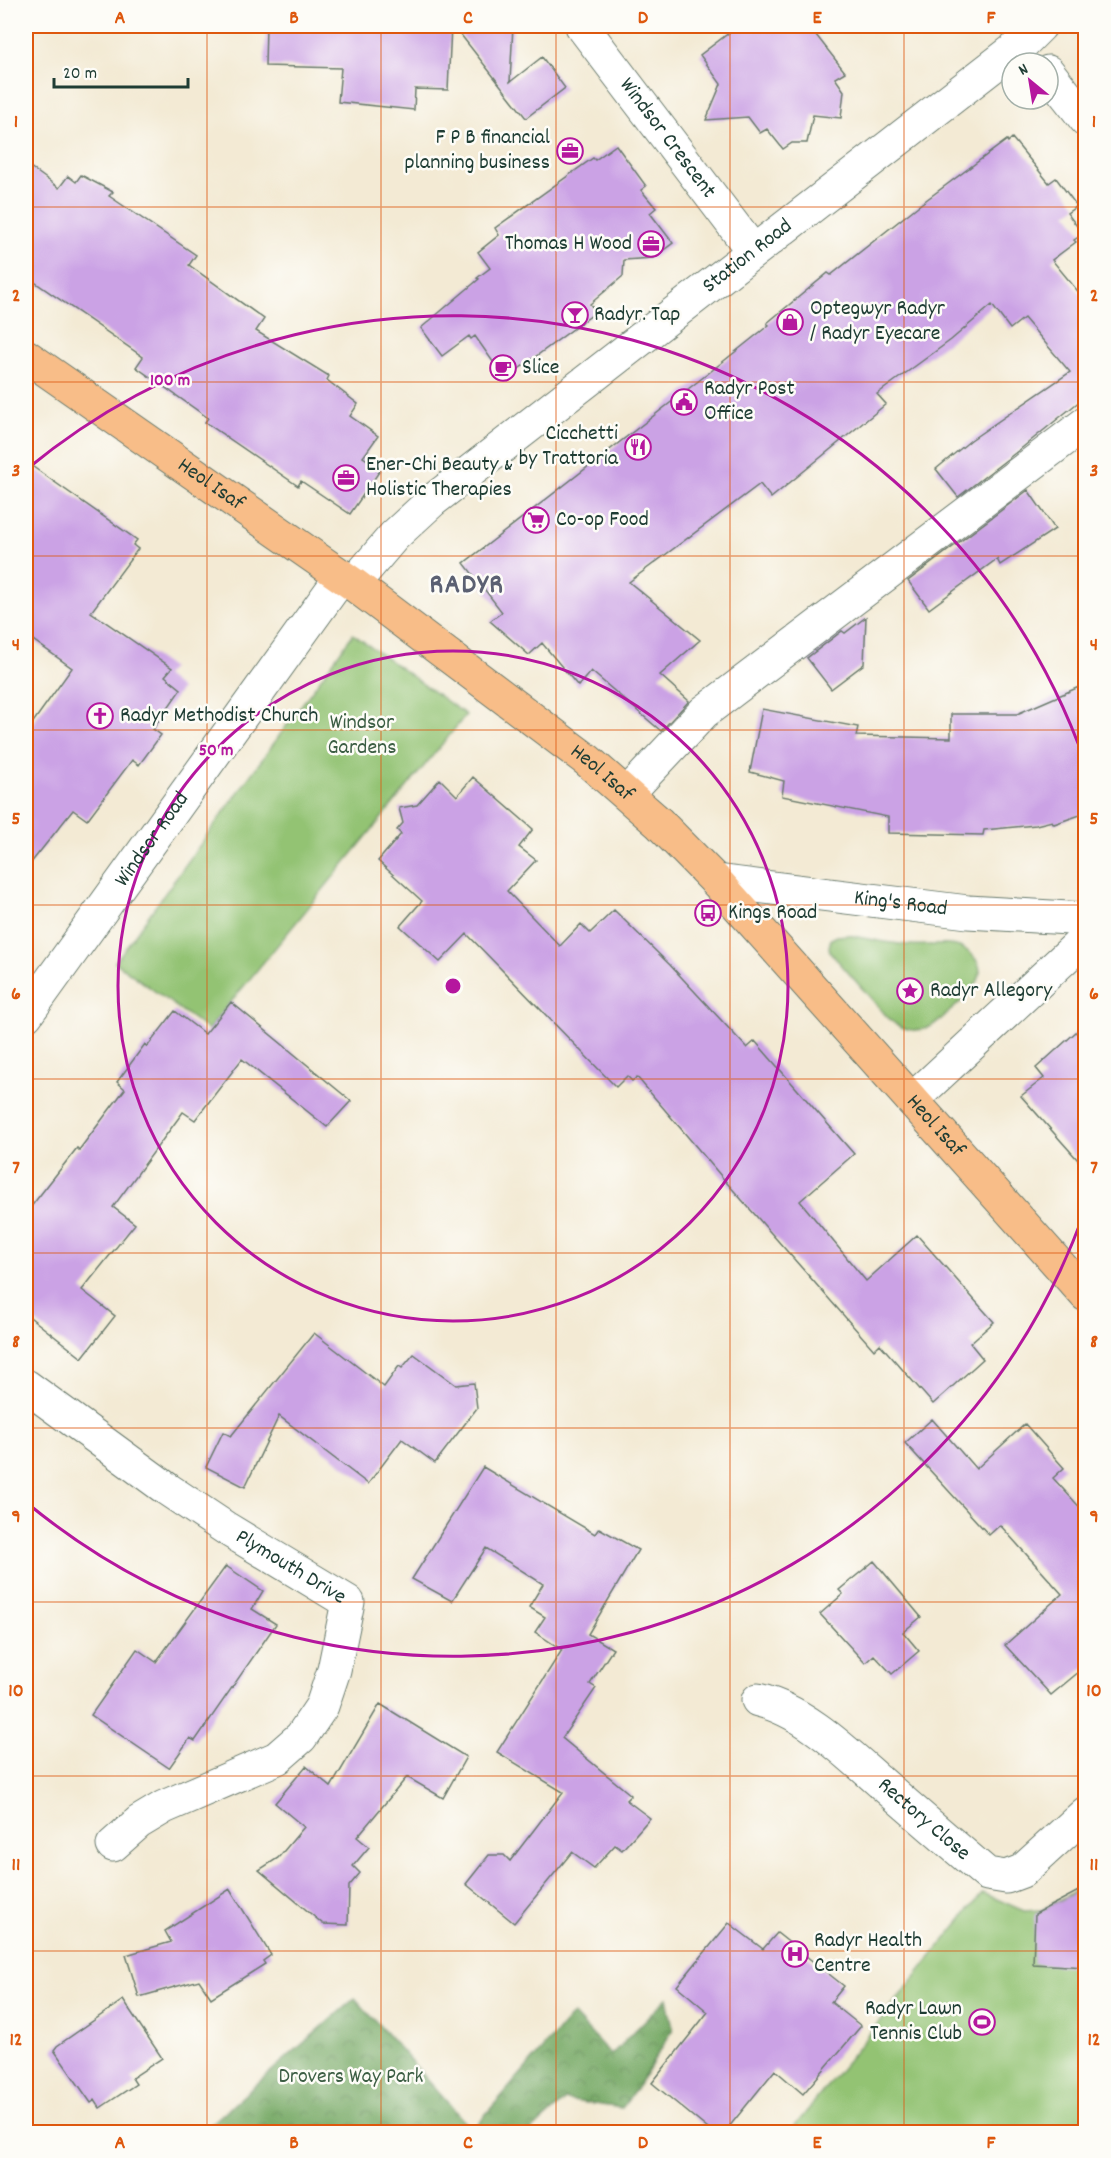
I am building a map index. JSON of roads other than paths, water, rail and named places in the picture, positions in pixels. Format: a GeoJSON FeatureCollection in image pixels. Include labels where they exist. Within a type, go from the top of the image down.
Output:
{"type":"FeatureCollection","features":[{"type":"Feature","properties":{"kind":"main road","name":"Heol Isaf"},"geometry":{"type":"LineString","coordinates":[[26,356],[347,580],[587,760],[660,823],[716,881],[1086,1295]]}},
{"type":"Feature","properties":{"kind":"street","name":"Windsor Crescent"},"geometry":{"type":"LineString","coordinates":[[582,26],[753,251]]}},
{"type":"Feature","properties":{"kind":"street","name":"Station Road"},"geometry":{"type":"LineString","coordinates":[[347,580],[432,501],[753,251],[1035,43]]}},
{"type":"Feature","properties":{"kind":"street"},"geometry":{"type":"LineString","coordinates":[[1060,87],[1086,120]]}},
{"type":"Feature","properties":{"kind":"street"},"geometry":{"type":"LineString","coordinates":[[627,794],[704,712],[1086,423]]}},
{"type":"Feature","properties":{"kind":"street","name":"Windsor Road"},"geometry":{"type":"LineString","coordinates":[[26,1015],[347,580]]}},
{"type":"Feature","properties":{"kind":"street","name":"King's Road"},"geometry":{"type":"LineString","coordinates":[[716,881],[968,912],[1086,919]]}},
{"type":"Feature","properties":{"kind":"street"},"geometry":{"type":"LineString","coordinates":[[912,1100],[1086,938]]}},
{"type":"Feature","properties":{"kind":"street","name":"Plymouth Drive"},"geometry":{"type":"LineString","coordinates":[[26,1386],[227,1529],[348,1602],[334,1670],[322,1706],[301,1737],[277,1758],[164,1807],[139,1822],[113,1845]]}},
{"type":"Feature","properties":{"kind":"street","name":"Rectory Close"},"geometry":{"type":"LineString","coordinates":[[758,1700],[777,1704],[848,1754],[987,1874],[1006,1877],[1022,1871],[1086,1813]]}},
{"type":"Feature","properties":{"kind":"place","name":"F P B financial planning business"},"geometry":{"type":"Point","coordinates":[570,151]}},
{"type":"Feature","properties":{"kind":"place","name":"Thomas H Wood"},"geometry":{"type":"Point","coordinates":[651,244]}},
{"type":"Feature","properties":{"kind":"place","name":"Radyr. Tap"},"geometry":{"type":"Point","coordinates":[575,315]}},
{"type":"Feature","properties":{"kind":"place","name":"Optegwyr Radyr / Radyr Eyecare"},"geometry":{"type":"Point","coordinates":[790,322]}},
{"type":"Feature","properties":{"kind":"place","name":"Slice"},"geometry":{"type":"Point","coordinates":[503,368]}},
{"type":"Feature","properties":{"kind":"place","name":"Radyr Post Office"},"geometry":{"type":"Point","coordinates":[684,402]}},
{"type":"Feature","properties":{"kind":"place","name":"Cicchetti by Trattoria"},"geometry":{"type":"Point","coordinates":[638,447]}},
{"type":"Feature","properties":{"kind":"place","name":"Ener-Chi Beauty & Holistic Therapies"},"geometry":{"type":"Point","coordinates":[346,478]}},
{"type":"Feature","properties":{"kind":"place","name":"Co-op Food"},"geometry":{"type":"Point","coordinates":[536,520]}},
{"type":"Feature","properties":{"kind":"place","name":"Radyr Methodist Church"},"geometry":{"type":"Point","coordinates":[100,716]}},
{"type":"Feature","properties":{"kind":"place","name":"Kings Road"},"geometry":{"type":"Point","coordinates":[708,913]}},
{"type":"Feature","properties":{"kind":"place","name":"Radyr Allegory"},"geometry":{"type":"Point","coordinates":[910,991]}},
{"type":"Feature","properties":{"kind":"place","name":"Radyr Health Centre"},"geometry":{"type":"Point","coordinates":[795,1954]}},
{"type":"Feature","properties":{"kind":"place","name":"Radyr Lawn Tennis Club"},"geometry":{"type":"Point","coordinates":[982,2022]}},
{"type":"Feature","properties":{"kind":"district","name":"RADYR"},"geometry":{"type":"Point","coordinates":[467,587]}},
{"type":"Feature","properties":{"kind":"park label","name":"Windsor Gardens"},"geometry":{"type":"Point","coordinates":[362,736]}},
{"type":"Feature","properties":{"kind":"park label","name":"Drovers Way Park"},"geometry":{"type":"Point","coordinates":[351,2077]}}]}
